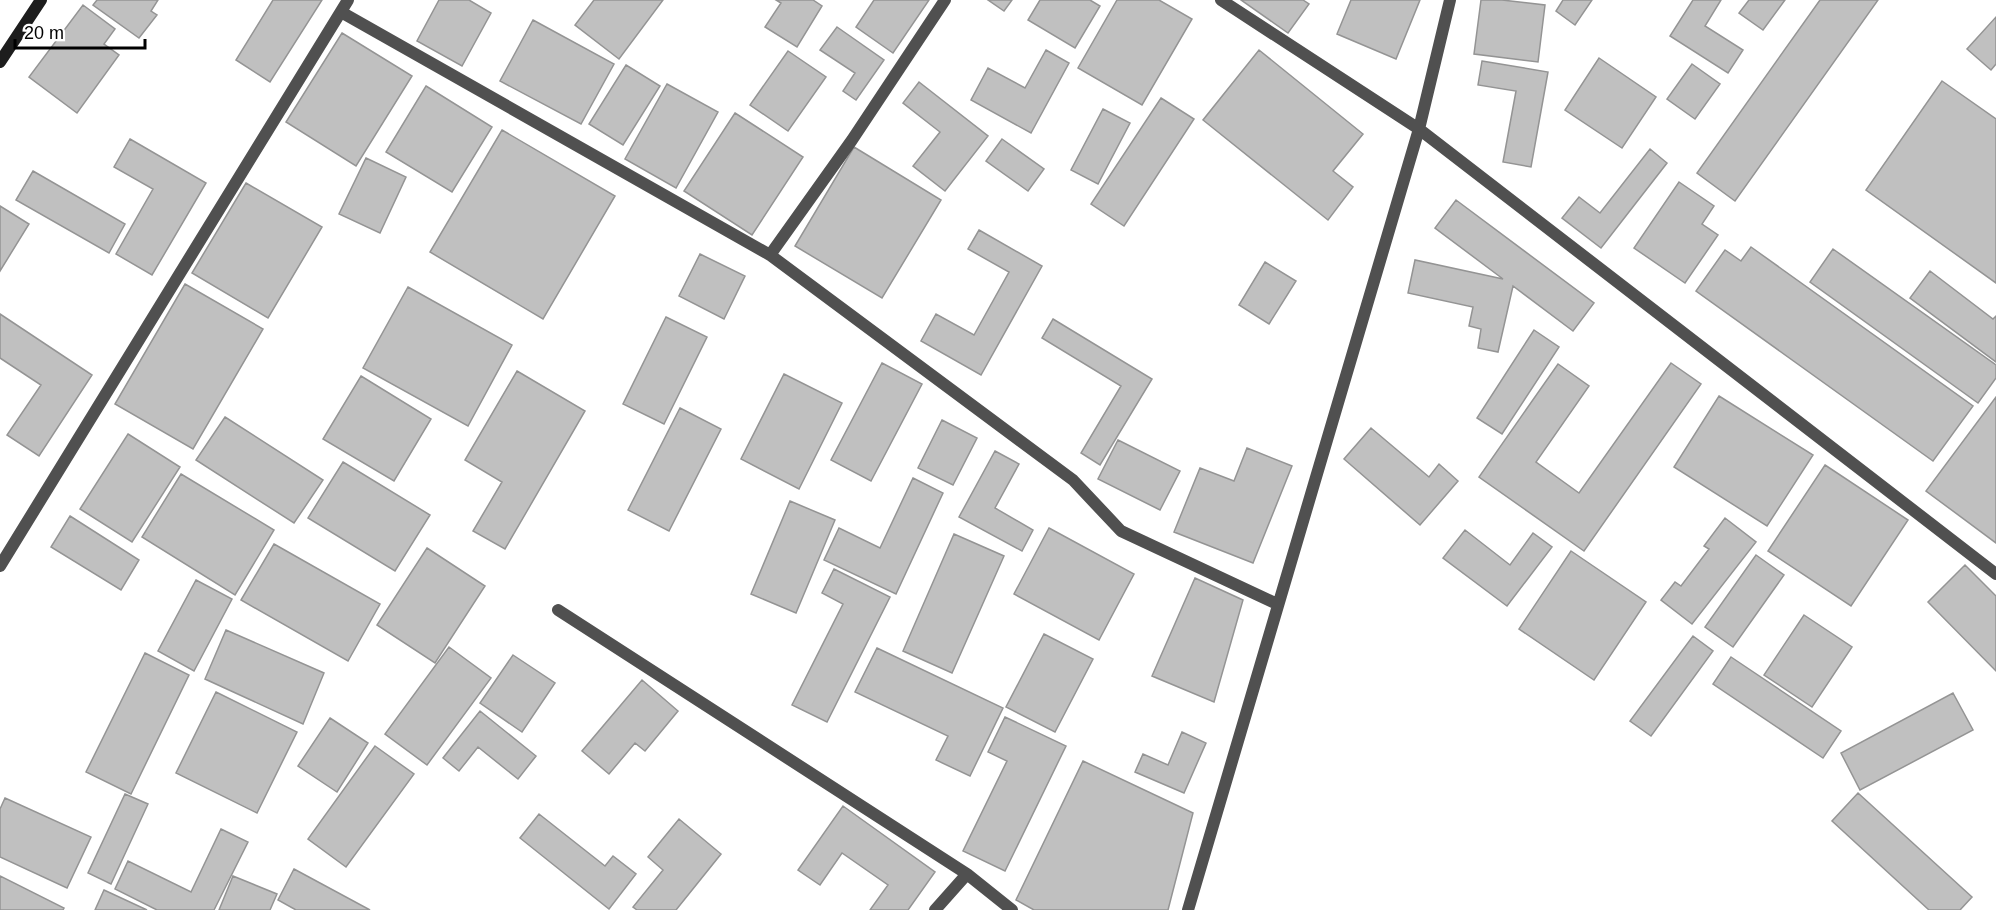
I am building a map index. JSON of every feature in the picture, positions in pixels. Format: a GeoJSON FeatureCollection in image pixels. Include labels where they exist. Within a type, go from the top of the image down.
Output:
{"type":"FeatureCollection","features":[{"type":"Feature","properties":{"kind":"main road"},"geometry":{"type":"LineString","coordinates":[[0,62],[41,0]]}},
{"type":"Feature","properties":{"kind":"street"},"geometry":{"type":"LineString","coordinates":[[0,566],[348,0]]}},
{"type":"Feature","properties":{"kind":"street"},"geometry":{"type":"LineString","coordinates":[[770,255],[852,140],[945,0]]}},
{"type":"Feature","properties":{"kind":"street"},"geometry":{"type":"LineString","coordinates":[[1221,0],[1419,129],[1996,574]]}},
{"type":"Feature","properties":{"kind":"street"},"geometry":{"type":"LineString","coordinates":[[1188,910],[1419,129],[1450,0]]}},
{"type":"Feature","properties":{"kind":"street"},"geometry":{"type":"LineString","coordinates":[[341,12],[770,255],[1073,480],[1121,531],[1277,604]]}},
{"type":"Feature","properties":{"kind":"street"},"geometry":{"type":"LineString","coordinates":[[558,610],[967,874],[1012,910]]}},
{"type":"Feature","properties":{"kind":"street"},"geometry":{"type":"LineString","coordinates":[[934,910],[967,874]]}},
{"type":"Feature","properties":{"kind":"building"},"geometry":{"type":"Polygon","coordinates":[[[97,0],[158,0],[151,11],[157,15],[139,38],[93,5],[97,0]]]}},
{"type":"Feature","properties":{"kind":"building"},"geometry":{"type":"Polygon","coordinates":[[[273,0],[322,0],[270,82],[236,60],[273,0]]]}},
{"type":"Feature","properties":{"kind":"building"},"geometry":{"type":"Polygon","coordinates":[[[439,0],[469,0],[491,13],[462,66],[417,41],[439,0]]]}},
{"type":"Feature","properties":{"kind":"building"},"geometry":{"type":"Polygon","coordinates":[[[594,0],[663,0],[619,59],[575,25],[594,0]]]}},
{"type":"Feature","properties":{"kind":"building"},"geometry":{"type":"Polygon","coordinates":[[[776,0],[813,0],[822,6],[797,47],[765,27],[781,3],[776,0]]]}},
{"type":"Feature","properties":{"kind":"building"},"geometry":{"type":"Polygon","coordinates":[[[874,0],[929,0],[893,53],[856,27],[874,0]]]}},
{"type":"Feature","properties":{"kind":"building"},"geometry":{"type":"Polygon","coordinates":[[[988,0],[1012,0],[1004,11],[988,0]]]}},
{"type":"Feature","properties":{"kind":"building"},"geometry":{"type":"Polygon","coordinates":[[[1040,0],[1090,0],[1100,6],[1075,48],[1028,20],[1040,0]]]}},
{"type":"Feature","properties":{"kind":"building"},"geometry":{"type":"Polygon","coordinates":[[[1117,0],[1159,0],[1192,19],[1142,105],[1078,68],[1117,0]]]}},
{"type":"Feature","properties":{"kind":"building"},"geometry":{"type":"Polygon","coordinates":[[[1241,0],[1303,0],[1309,4],[1288,33],[1241,0]]]}},
{"type":"Feature","properties":{"kind":"building"},"geometry":{"type":"Polygon","coordinates":[[[1351,0],[1420,0],[1396,59],[1337,34],[1351,0]]]}},
{"type":"Feature","properties":{"kind":"building"},"geometry":{"type":"Polygon","coordinates":[[[1481,0],[1545,5],[1538,62],[1474,54],[1481,0]]]}},
{"type":"Feature","properties":{"kind":"building"},"geometry":{"type":"Polygon","coordinates":[[[1563,0],[1592,0],[1575,25],[1556,11],[1563,0]]]}},
{"type":"Feature","properties":{"kind":"building"},"geometry":{"type":"Polygon","coordinates":[[[1693,0],[1721,0],[1705,26],[1743,50],[1728,73],[1670,36],[1693,0]]]}},
{"type":"Feature","properties":{"kind":"building"},"geometry":{"type":"Polygon","coordinates":[[[1749,0],[1785,0],[1763,30],[1739,13],[1749,0]]]}},
{"type":"Feature","properties":{"kind":"building"},"geometry":{"type":"Polygon","coordinates":[[[1820,0],[1878,0],[1735,201],[1697,173],[1820,0]]]}},
{"type":"Feature","properties":{"kind":"building"},"geometry":{"type":"Polygon","coordinates":[[[83,5],[115,29],[104,44],[119,55],[77,113],[29,77],[83,5]]]}},
{"type":"Feature","properties":{"kind":"building"},"geometry":{"type":"Polygon","coordinates":[[[1996,17],[1996,64],[1991,70],[1967,49],[1996,17]]]}},
{"type":"Feature","properties":{"kind":"building"},"geometry":{"type":"Polygon","coordinates":[[[533,20],[614,64],[581,124],[500,81],[533,20]]]}},
{"type":"Feature","properties":{"kind":"building"},"geometry":{"type":"Polygon","coordinates":[[[837,27],[884,60],[856,100],[843,91],[855,73],[820,50],[837,27]]]}},
{"type":"Feature","properties":{"kind":"building"},"geometry":{"type":"Polygon","coordinates":[[[342,33],[412,76],[356,166],[286,122],[342,33]]]}},
{"type":"Feature","properties":{"kind":"building"},"geometry":{"type":"Polygon","coordinates":[[[1046,50],[1069,63],[1031,133],[971,100],[988,68],[1025,88],[1046,50]]]}},
{"type":"Feature","properties":{"kind":"building"},"geometry":{"type":"Polygon","coordinates":[[[1259,50],[1363,134],[1333,171],[1353,187],[1328,220],[1203,120],[1259,50]]]}},
{"type":"Feature","properties":{"kind":"building"},"geometry":{"type":"Polygon","coordinates":[[[788,51],[826,77],[788,131],[750,105],[788,51]]]}},
{"type":"Feature","properties":{"kind":"building"},"geometry":{"type":"Polygon","coordinates":[[[1599,58],[1656,97],[1622,148],[1565,110],[1599,58]]]}},
{"type":"Feature","properties":{"kind":"building"},"geometry":{"type":"Polygon","coordinates":[[[1482,61],[1548,72],[1531,167],[1503,162],[1516,91],[1478,85],[1482,61]]]}},
{"type":"Feature","properties":{"kind":"building"},"geometry":{"type":"Polygon","coordinates":[[[1692,64],[1720,84],[1695,119],[1667,99],[1692,64]]]}},
{"type":"Feature","properties":{"kind":"building"},"geometry":{"type":"Polygon","coordinates":[[[626,65],[660,86],[623,145],[589,124],[626,65]]]}},
{"type":"Feature","properties":{"kind":"building"},"geometry":{"type":"Polygon","coordinates":[[[1942,81],[1996,119],[1996,283],[1866,190],[1942,81]]]}},
{"type":"Feature","properties":{"kind":"building"},"geometry":{"type":"Polygon","coordinates":[[[919,82],[988,136],[945,191],[913,166],[940,132],[903,103],[919,82]]]}},
{"type":"Feature","properties":{"kind":"building"},"geometry":{"type":"Polygon","coordinates":[[[667,84],[718,112],[676,188],[625,159],[667,84]]]}},
{"type":"Feature","properties":{"kind":"building"},"geometry":{"type":"Polygon","coordinates":[[[426,86],[492,127],[452,192],[386,152],[426,86]]]}},
{"type":"Feature","properties":{"kind":"building"},"geometry":{"type":"Polygon","coordinates":[[[1161,98],[1194,119],[1124,226],[1091,204],[1161,98]]]}},
{"type":"Feature","properties":{"kind":"building"},"geometry":{"type":"Polygon","coordinates":[[[1103,109],[1130,123],[1098,184],[1071,170],[1103,109]]]}},
{"type":"Feature","properties":{"kind":"building"},"geometry":{"type":"Polygon","coordinates":[[[735,113],[803,157],[752,235],[684,191],[735,113]]]}},
{"type":"Feature","properties":{"kind":"building"},"geometry":{"type":"Polygon","coordinates":[[[502,130],[615,196],[543,319],[430,252],[502,130]]]}},
{"type":"Feature","properties":{"kind":"building"},"geometry":{"type":"Polygon","coordinates":[[[130,139],[206,183],[152,275],[116,254],[153,189],[114,167],[130,139]]]}},
{"type":"Feature","properties":{"kind":"building"},"geometry":{"type":"Polygon","coordinates":[[[1002,139],[1044,169],[1028,191],[986,161],[1002,139]]]}},
{"type":"Feature","properties":{"kind":"building"},"geometry":{"type":"Polygon","coordinates":[[[854,147],[941,200],[882,298],[795,246],[854,147]]]}},
{"type":"Feature","properties":{"kind":"building"},"geometry":{"type":"Polygon","coordinates":[[[1650,149],[1667,163],[1601,248],[1562,218],[1579,197],[1600,213],[1650,149]]]}},
{"type":"Feature","properties":{"kind":"building"},"geometry":{"type":"Polygon","coordinates":[[[366,158],[406,177],[380,233],[339,214],[366,158]]]}},
{"type":"Feature","properties":{"kind":"building"},"geometry":{"type":"Polygon","coordinates":[[[33,171],[125,224],[109,253],[16,200],[33,171]]]}},
{"type":"Feature","properties":{"kind":"building"},"geometry":{"type":"Polygon","coordinates":[[[1679,182],[1714,206],[1702,224],[1718,235],[1685,283],[1634,248],[1679,182]]]}},
{"type":"Feature","properties":{"kind":"building"},"geometry":{"type":"Polygon","coordinates":[[[246,183],[322,227],[268,318],[192,273],[246,183]]]}},
{"type":"Feature","properties":{"kind":"building"},"geometry":{"type":"Polygon","coordinates":[[[1456,200],[1594,303],[1573,331],[1513,286],[1498,352],[1478,348],[1481,329],[1469,326],[1473,307],[1408,293],[1415,260],[1503,279],[1435,228],[1456,200]]]}},
{"type":"Feature","properties":{"kind":"building"},"geometry":{"type":"Polygon","coordinates":[[[0,206],[29,224],[0,271],[0,206]]]}},
{"type":"Feature","properties":{"kind":"building"},"geometry":{"type":"Polygon","coordinates":[[[979,230],[1042,266],[981,375],[921,341],[936,314],[974,335],[1009,272],[968,249],[979,230]]]}},
{"type":"Feature","properties":{"kind":"building"},"geometry":{"type":"Polygon","coordinates":[[[1751,247],[1973,406],[1933,461],[1696,291],[1725,250],[1741,261],[1751,247]]]}},
{"type":"Feature","properties":{"kind":"building"},"geometry":{"type":"Polygon","coordinates":[[[1833,249],[1996,365],[1996,378],[1978,403],[1810,282],[1833,249]]]}},
{"type":"Feature","properties":{"kind":"building"},"geometry":{"type":"Polygon","coordinates":[[[700,254],[745,276],[724,319],[679,296],[700,254]]]}},
{"type":"Feature","properties":{"kind":"building"},"geometry":{"type":"Polygon","coordinates":[[[1265,262],[1296,281],[1269,324],[1239,305],[1265,262]]]}},
{"type":"Feature","properties":{"kind":"building"},"geometry":{"type":"Polygon","coordinates":[[[1930,271],[1993,319],[1996,316],[1996,362],[1910,298],[1930,271]]]}},
{"type":"Feature","properties":{"kind":"building"},"geometry":{"type":"Polygon","coordinates":[[[185,284],[263,329],[193,449],[115,404],[185,284]]]}},
{"type":"Feature","properties":{"kind":"building"},"geometry":{"type":"Polygon","coordinates":[[[408,287],[512,345],[468,426],[363,368],[408,287]]]}},
{"type":"Feature","properties":{"kind":"building"},"geometry":{"type":"Polygon","coordinates":[[[0,314],[92,375],[39,456],[7,435],[41,385],[0,358],[0,314]]]}},
{"type":"Feature","properties":{"kind":"building"},"geometry":{"type":"Polygon","coordinates":[[[666,317],[707,337],[664,424],[623,404],[666,317]]]}},
{"type":"Feature","properties":{"kind":"building"},"geometry":{"type":"Polygon","coordinates":[[[1053,319],[1152,379],[1100,465],[1081,453],[1121,386],[1042,338],[1053,319]]]}},
{"type":"Feature","properties":{"kind":"building"},"geometry":{"type":"Polygon","coordinates":[[[1534,330],[1559,347],[1502,434],[1477,418],[1534,330]]]}},
{"type":"Feature","properties":{"kind":"building"},"geometry":{"type":"Polygon","coordinates":[[[882,363],[922,384],[871,481],[831,460],[882,363]]]}},
{"type":"Feature","properties":{"kind":"building"},"geometry":{"type":"Polygon","coordinates":[[[1671,363],[1701,384],[1584,551],[1479,477],[1558,364],[1589,386],[1536,462],[1579,493],[1671,363]]]}},
{"type":"Feature","properties":{"kind":"building"},"geometry":{"type":"Polygon","coordinates":[[[517,371],[585,411],[505,549],[473,531],[502,482],[465,460],[517,371]]]}},
{"type":"Feature","properties":{"kind":"building"},"geometry":{"type":"Polygon","coordinates":[[[784,374],[842,403],[799,489],[741,459],[784,374]]]}},
{"type":"Feature","properties":{"kind":"building"},"geometry":{"type":"Polygon","coordinates":[[[361,376],[431,419],[394,481],[323,439],[361,376]]]}},
{"type":"Feature","properties":{"kind":"building"},"geometry":{"type":"Polygon","coordinates":[[[1719,396],[1813,455],[1767,526],[1674,467],[1719,396]]]}},
{"type":"Feature","properties":{"kind":"building"},"geometry":{"type":"Polygon","coordinates":[[[1996,397],[1996,543],[1926,491],[1996,397]]]}},
{"type":"Feature","properties":{"kind":"building"},"geometry":{"type":"Polygon","coordinates":[[[680,408],[721,429],[669,531],[628,510],[680,408]]]}},
{"type":"Feature","properties":{"kind":"building"},"geometry":{"type":"Polygon","coordinates":[[[225,417],[323,480],[294,523],[196,460],[225,417]]]}},
{"type":"Feature","properties":{"kind":"building"},"geometry":{"type":"Polygon","coordinates":[[[942,420],[977,438],[953,485],[918,468],[942,420]]]}},
{"type":"Feature","properties":{"kind":"building"},"geometry":{"type":"Polygon","coordinates":[[[1371,428],[1429,477],[1439,464],[1458,481],[1420,525],[1344,459],[1371,428]]]}},
{"type":"Feature","properties":{"kind":"building"},"geometry":{"type":"Polygon","coordinates":[[[128,434],[180,467],[132,542],[80,509],[128,434]]]}},
{"type":"Feature","properties":{"kind":"building"},"geometry":{"type":"Polygon","coordinates":[[[1118,440],[1180,471],[1160,510],[1098,479],[1118,440]]]}},
{"type":"Feature","properties":{"kind":"building"},"geometry":{"type":"Polygon","coordinates":[[[1247,448],[1292,466],[1253,563],[1174,532],[1200,468],[1234,481],[1247,448]]]}},
{"type":"Feature","properties":{"kind":"building"},"geometry":{"type":"Polygon","coordinates":[[[995,451],[1019,464],[995,508],[1033,530],[1022,551],[959,517],[995,451]]]}},
{"type":"Feature","properties":{"kind":"building"},"geometry":{"type":"Polygon","coordinates":[[[343,462],[430,515],[395,571],[308,518],[343,462]]]}},
{"type":"Feature","properties":{"kind":"building"},"geometry":{"type":"Polygon","coordinates":[[[1825,465],[1908,520],[1851,606],[1768,551],[1825,465]]]}},
{"type":"Feature","properties":{"kind":"building"},"geometry":{"type":"Polygon","coordinates":[[[181,474],[274,530],[235,595],[142,537],[181,474]]]}},
{"type":"Feature","properties":{"kind":"building"},"geometry":{"type":"Polygon","coordinates":[[[913,478],[943,493],[896,594],[824,560],[839,528],[880,548],[913,478]]]}},
{"type":"Feature","properties":{"kind":"building"},"geometry":{"type":"Polygon","coordinates":[[[790,501],[835,520],[796,613],[751,594],[790,501]]]}},
{"type":"Feature","properties":{"kind":"building"},"geometry":{"type":"Polygon","coordinates":[[[70,516],[139,560],[121,590],[51,547],[70,516]]]}},
{"type":"Feature","properties":{"kind":"building"},"geometry":{"type":"Polygon","coordinates":[[[1725,518],[1756,542],[1692,624],[1661,600],[1675,582],[1681,586],[1709,549],[1704,546],[1725,518]]]}},
{"type":"Feature","properties":{"kind":"building"},"geometry":{"type":"Polygon","coordinates":[[[1049,528],[1134,574],[1099,640],[1014,594],[1049,528]]]}},
{"type":"Feature","properties":{"kind":"building"},"geometry":{"type":"Polygon","coordinates":[[[1465,530],[1510,565],[1533,533],[1552,547],[1507,606],[1443,558],[1465,530]]]}},
{"type":"Feature","properties":{"kind":"building"},"geometry":{"type":"Polygon","coordinates":[[[954,534],[1004,556],[952,673],[903,651],[954,534]]]}},
{"type":"Feature","properties":{"kind":"building"},"geometry":{"type":"Polygon","coordinates":[[[274,544],[380,604],[348,661],[241,600],[274,544]]]}},
{"type":"Feature","properties":{"kind":"building"},"geometry":{"type":"Polygon","coordinates":[[[427,548],[485,586],[435,663],[377,625],[427,548]]]}},
{"type":"Feature","properties":{"kind":"building"},"geometry":{"type":"Polygon","coordinates":[[[1571,551],[1646,602],[1594,680],[1519,629],[1571,551]]]}},
{"type":"Feature","properties":{"kind":"building"},"geometry":{"type":"Polygon","coordinates":[[[1756,555],[1784,575],[1733,647],[1705,627],[1756,555]]]}},
{"type":"Feature","properties":{"kind":"building"},"geometry":{"type":"Polygon","coordinates":[[[1965,565],[1996,596],[1996,671],[1928,602],[1965,565]]]}},
{"type":"Feature","properties":{"kind":"building"},"geometry":{"type":"Polygon","coordinates":[[[834,569],[890,597],[827,722],[792,705],[843,604],[822,593],[834,569]]]}},
{"type":"Feature","properties":{"kind":"building"},"geometry":{"type":"Polygon","coordinates":[[[1195,578],[1243,600],[1214,702],[1152,676],[1195,578]]]}},
{"type":"Feature","properties":{"kind":"building"},"geometry":{"type":"Polygon","coordinates":[[[196,580],[232,599],[194,671],[158,651],[196,580]]]}},
{"type":"Feature","properties":{"kind":"building"},"geometry":{"type":"Polygon","coordinates":[[[1804,615],[1852,647],[1812,707],[1764,675],[1804,615]]]}},
{"type":"Feature","properties":{"kind":"building"},"geometry":{"type":"Polygon","coordinates":[[[226,630],[324,673],[303,724],[205,679],[226,630]]]}},
{"type":"Feature","properties":{"kind":"building"},"geometry":{"type":"Polygon","coordinates":[[[1044,634],[1093,659],[1055,732],[1006,707],[1044,634]]]}},
{"type":"Feature","properties":{"kind":"building"},"geometry":{"type":"Polygon","coordinates":[[[1693,636],[1713,651],[1651,736],[1630,721],[1693,636]]]}},
{"type":"Feature","properties":{"kind":"building"},"geometry":{"type":"Polygon","coordinates":[[[449,647],[491,678],[427,765],[385,734],[449,647]]]}},
{"type":"Feature","properties":{"kind":"building"},"geometry":{"type":"Polygon","coordinates":[[[877,648],[1003,708],[970,776],[936,760],[948,736],[855,692],[877,648]]]}},
{"type":"Feature","properties":{"kind":"building"},"geometry":{"type":"Polygon","coordinates":[[[145,653],[189,675],[131,794],[86,772],[145,653]]]}},
{"type":"Feature","properties":{"kind":"building"},"geometry":{"type":"Polygon","coordinates":[[[513,655],[555,683],[522,732],[480,703],[513,655]]]}},
{"type":"Feature","properties":{"kind":"building"},"geometry":{"type":"Polygon","coordinates":[[[1731,657],[1841,731],[1823,758],[1713,684],[1731,657]]]}},
{"type":"Feature","properties":{"kind":"building"},"geometry":{"type":"Polygon","coordinates":[[[642,680],[678,711],[645,751],[635,743],[609,774],[582,751],[642,680]]]}},
{"type":"Feature","properties":{"kind":"building"},"geometry":{"type":"Polygon","coordinates":[[[216,692],[297,732],[257,813],[176,773],[216,692]]]}},
{"type":"Feature","properties":{"kind":"building"},"geometry":{"type":"Polygon","coordinates":[[[1953,693],[1973,730],[1860,790],[1841,753],[1953,693]]]}},
{"type":"Feature","properties":{"kind":"building"},"geometry":{"type":"Polygon","coordinates":[[[480,711],[536,756],[518,779],[478,747],[459,771],[443,758],[480,711]]]}},
{"type":"Feature","properties":{"kind":"building"},"geometry":{"type":"Polygon","coordinates":[[[1005,717],[1066,746],[1005,871],[963,851],[1007,761],[988,752],[1005,717]]]}},
{"type":"Feature","properties":{"kind":"building"},"geometry":{"type":"Polygon","coordinates":[[[330,718],[368,743],[337,792],[298,766],[330,718]]]}},
{"type":"Feature","properties":{"kind":"building"},"geometry":{"type":"Polygon","coordinates":[[[1182,732],[1206,743],[1184,793],[1135,772],[1143,754],[1168,765],[1182,732]]]}},
{"type":"Feature","properties":{"kind":"building"},"geometry":{"type":"Polygon","coordinates":[[[375,746],[414,774],[346,867],[308,839],[375,746]]]}},
{"type":"Feature","properties":{"kind":"building"},"geometry":{"type":"Polygon","coordinates":[[[1083,761],[1193,813],[1168,910],[1034,910],[1016,900],[1083,761]]]}},
{"type":"Feature","properties":{"kind":"building"},"geometry":{"type":"Polygon","coordinates":[[[1858,793],[1972,897],[1960,910],[1929,910],[1832,821],[1858,793]]]}},
{"type":"Feature","properties":{"kind":"building"},"geometry":{"type":"Polygon","coordinates":[[[125,794],[148,804],[111,884],[88,873],[125,794]]]}},
{"type":"Feature","properties":{"kind":"building"},"geometry":{"type":"Polygon","coordinates":[[[5,798],[91,837],[67,888],[0,857],[0,809],[5,798]]]}},
{"type":"Feature","properties":{"kind":"building"},"geometry":{"type":"Polygon","coordinates":[[[843,806],[935,872],[908,910],[870,910],[888,885],[842,853],[820,885],[798,870],[843,806]]]}},
{"type":"Feature","properties":{"kind":"building"},"geometry":{"type":"Polygon","coordinates":[[[539,814],[605,866],[613,856],[636,874],[609,909],[520,838],[539,814]]]}},
{"type":"Feature","properties":{"kind":"building"},"geometry":{"type":"Polygon","coordinates":[[[679,819],[721,854],[676,910],[637,910],[633,907],[663,870],[648,857],[679,819]]]}},
{"type":"Feature","properties":{"kind":"building"},"geometry":{"type":"Polygon","coordinates":[[[221,829],[248,842],[214,910],[157,910],[115,889],[128,861],[191,892],[221,829]]]}},
{"type":"Feature","properties":{"kind":"building"},"geometry":{"type":"Polygon","coordinates":[[[294,869],[370,910],[296,910],[278,900],[294,869]]]}},
{"type":"Feature","properties":{"kind":"building"},"geometry":{"type":"Polygon","coordinates":[[[0,876],[64,908],[63,910],[0,910],[0,876]]]}},
{"type":"Feature","properties":{"kind":"building"},"geometry":{"type":"Polygon","coordinates":[[[233,876],[277,894],[270,910],[219,910],[233,876]]]}},
{"type":"Feature","properties":{"kind":"building"},"geometry":{"type":"Polygon","coordinates":[[[104,890],[147,910],[95,910],[104,890]]]}}]}
